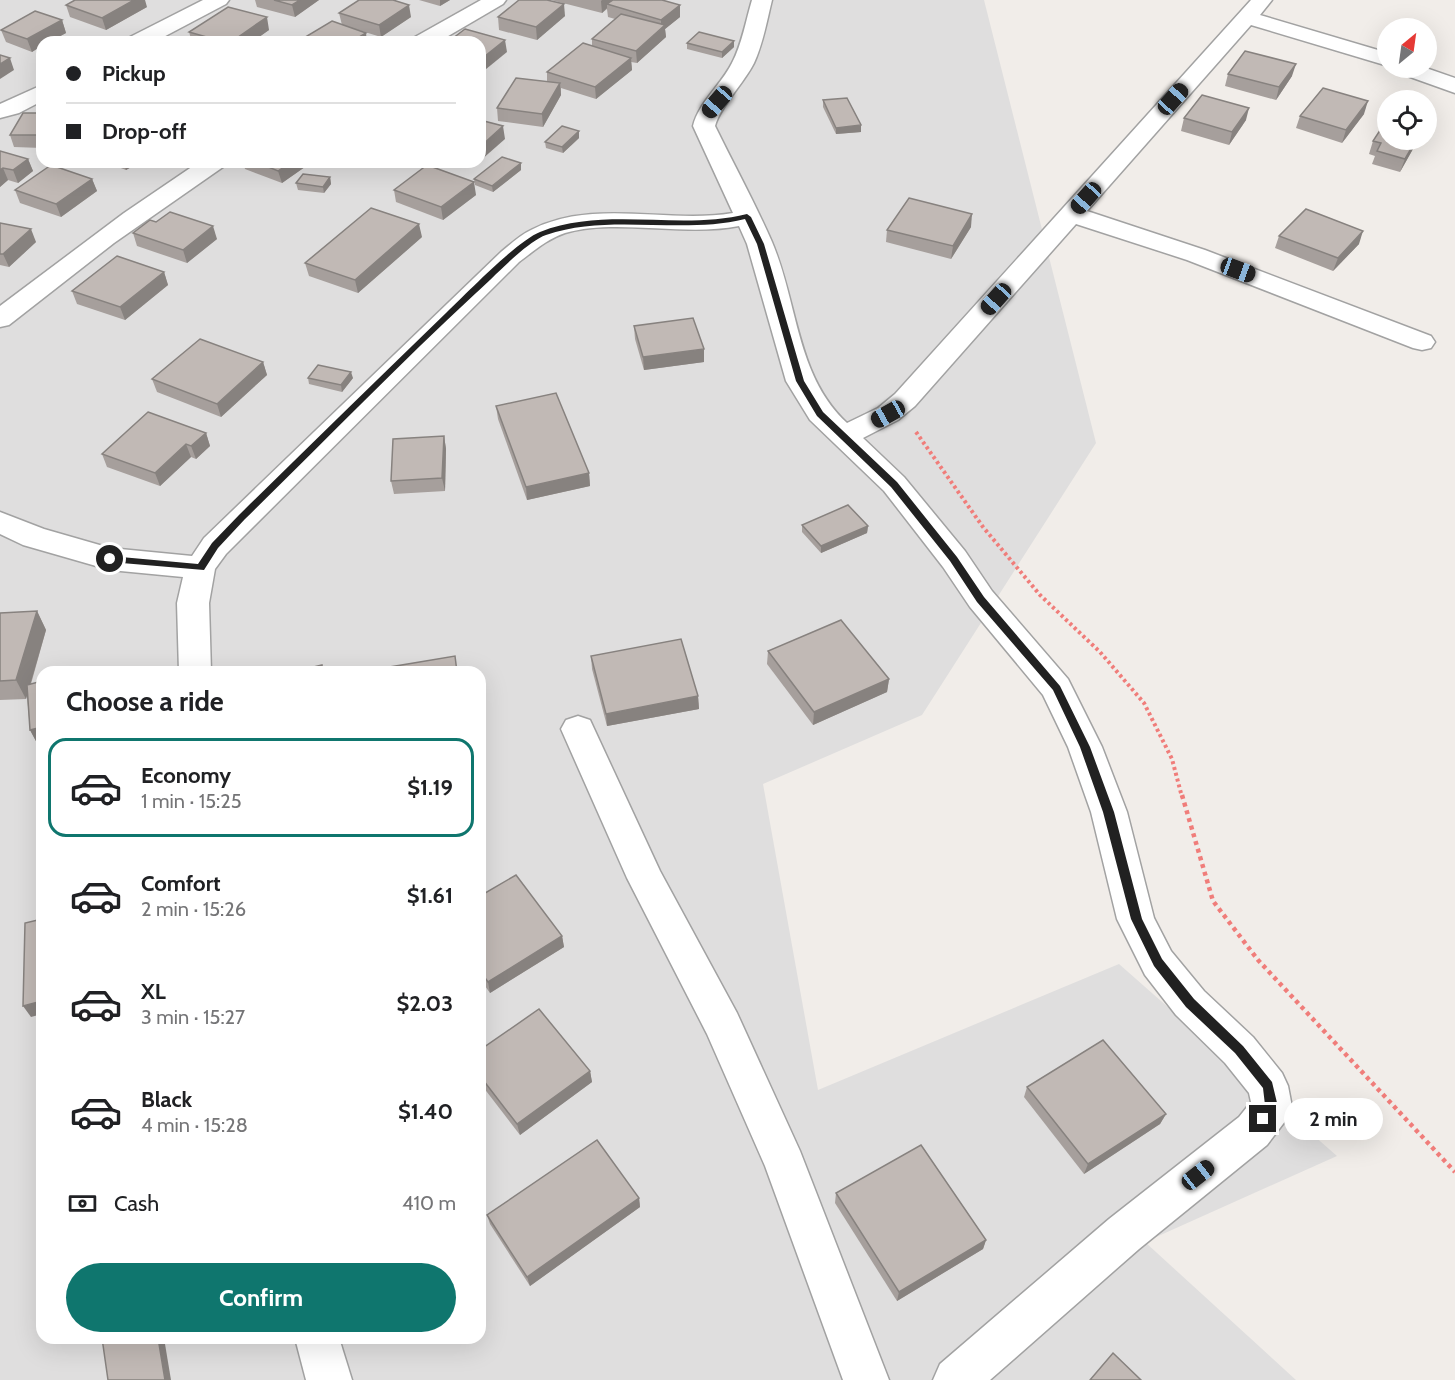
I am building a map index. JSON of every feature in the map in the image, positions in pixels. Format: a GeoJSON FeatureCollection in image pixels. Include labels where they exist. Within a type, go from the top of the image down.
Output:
{"type":"FeatureCollection","features":[{"type":"Feature","properties":{"kind":"street"},"geometry":{"type":"LineString","coordinates":[[150,36],[219,0]]}},
{"type":"Feature","properties":{"kind":"street"},"geometry":{"type":"LineString","coordinates":[[433,36],[496,0]]}},
{"type":"Feature","properties":{"kind":"street"},"geometry":{"type":"LineString","coordinates":[[762,0],[744,61],[727,90],[707,114],[704,126],[760,244],[800,381],[820,414],[894,484],[954,559],[981,599],[1056,688],[1085,747],[1109,812],[1136,919],[1154,954],[1190,1003],[1239,1050],[1268,1086],[1272,1107],[1254,1131],[1124,1234],[956,1380]]}},
{"type":"Feature","properties":{"kind":"street"},"geometry":{"type":"LineString","coordinates":[[844,436],[888,414],[905,400],[1254,8],[1377,56]]}},
{"type":"Feature","properties":{"kind":"street"},"geometry":{"type":"LineString","coordinates":[[1434,78],[1455,86]]}},
{"type":"Feature","properties":{"kind":"street"},"geometry":{"type":"LineString","coordinates":[[0,111],[36,95]]}},
{"type":"Feature","properties":{"kind":"street"},"geometry":{"type":"LineString","coordinates":[[0,319],[84,254],[206,168]]}},
{"type":"Feature","properties":{"kind":"street"},"geometry":{"type":"LineString","coordinates":[[1071,214],[1196,255],[1422,342]]}},
{"type":"Feature","properties":{"kind":"street"},"geometry":{"type":"LineString","coordinates":[[195,666],[193,603],[200,568],[215,546],[242,517],[510,257],[541,234],[585,224],[692,224],[725,222],[747,217]]}},
{"type":"Feature","properties":{"kind":"street"},"geometry":{"type":"LineString","coordinates":[[0,522],[34,537],[110,559],[200,568]]}},
{"type":"Feature","properties":{"kind":"street"},"geometry":{"type":"LineString","coordinates":[[578,729],[645,878],[728,1036],[785,1165],[866,1380]]}},
{"type":"Feature","properties":{"kind":"street"},"geometry":{"type":"LineString","coordinates":[[319,1344],[329,1380]]}},
{"type":"Feature","properties":{"kind":"path"},"geometry":{"type":"LineString","coordinates":[[888,414],[910,427],[925,442],[983,527],[1033,587],[1100,652],[1144,703],[1172,759],[1213,901],[1258,960],[1455,1173]]}},
{"type":"Feature","properties":{"kind":"shaded area"},"geometry":{"type":"Polygon","coordinates":[[[0,0],[984,0],[1096,443],[922,715],[763,784],[818,1090],[1119,964],[1337,1156],[1145,1242],[1296,1380],[0,1380],[0,0]]]}},
{"type":"Feature","properties":{"kind":"building"},"geometry":{"type":"Polygon","coordinates":[[[75,0],[134,0],[102,18],[66,5],[75,0]]]}},
{"type":"Feature","properties":{"kind":"building"},"geometry":{"type":"Polygon","coordinates":[[[274,0],[300,0],[292,5],[274,0]]]}},
{"type":"Feature","properties":{"kind":"building"},"geometry":{"type":"Polygon","coordinates":[[[359,0],[393,0],[409,5],[379,25],[339,13],[359,0]]]}},
{"type":"Feature","properties":{"kind":"building"},"geometry":{"type":"Polygon","coordinates":[[[519,0],[547,0],[564,4],[536,27],[498,17],[519,0]]]}},
{"type":"Feature","properties":{"kind":"building"},"geometry":{"type":"Polygon","coordinates":[[[613,0],[662,0],[680,5],[661,20],[607,4],[613,0]]]}},
{"type":"Feature","properties":{"kind":"building"},"geometry":{"type":"Polygon","coordinates":[[[228,7],[267,17],[240,36],[203,36],[189,32],[228,7]]]}},
{"type":"Feature","properties":{"kind":"building"},"geometry":{"type":"Polygon","coordinates":[[[35,11],[62,20],[27,39],[1,30],[35,11]]]}},
{"type":"Feature","properties":{"kind":"building"},"geometry":{"type":"Polygon","coordinates":[[[621,14],[665,25],[636,51],[592,39],[621,14]]]}},
{"type":"Feature","properties":{"kind":"building"},"geometry":{"type":"Polygon","coordinates":[[[332,21],[366,33],[361,36],[307,36],[332,21]]]}},
{"type":"Feature","properties":{"kind":"building"},"geometry":{"type":"Polygon","coordinates":[[[465,29],[505,40],[486,55],[486,36],[456,36],[465,29]]]}},
{"type":"Feature","properties":{"kind":"building"},"geometry":{"type":"Polygon","coordinates":[[[699,32],[734,41],[722,52],[687,43],[699,32]]]}},
{"type":"Feature","properties":{"kind":"building"},"geometry":{"type":"Polygon","coordinates":[[[583,43],[631,58],[595,87],[547,72],[583,43]]]}},
{"type":"Feature","properties":{"kind":"building"},"geometry":{"type":"Polygon","coordinates":[[[1245,51],[1296,64],[1279,87],[1228,74],[1245,51]]]}},
{"type":"Feature","properties":{"kind":"building"},"geometry":{"type":"Polygon","coordinates":[[[0,55],[10,58],[0,64],[0,55]]]}},
{"type":"Feature","properties":{"kind":"building"},"geometry":{"type":"Polygon","coordinates":[[[516,78],[560,83],[542,114],[497,108],[516,78]]]}},
{"type":"Feature","properties":{"kind":"building"},"geometry":{"type":"Polygon","coordinates":[[[1323,88],[1368,101],[1346,130],[1300,116],[1323,88]]]}},
{"type":"Feature","properties":{"kind":"building"},"geometry":{"type":"Polygon","coordinates":[[[1202,95],[1249,108],[1232,132],[1184,118],[1202,95]]]}},
{"type":"Feature","properties":{"kind":"building"},"geometry":{"type":"Polygon","coordinates":[[[847,98],[861,125],[836,128],[823,100],[847,98]]]}},
{"type":"Feature","properties":{"kind":"building"},"geometry":{"type":"Polygon","coordinates":[[[23,113],[36,113],[36,135],[10,135],[23,113]]]}},
{"type":"Feature","properties":{"kind":"building"},"geometry":{"type":"Polygon","coordinates":[[[486,122],[503,126],[486,142],[486,122]]]}},
{"type":"Feature","properties":{"kind":"building"},"geometry":{"type":"Polygon","coordinates":[[[562,126],[579,131],[562,147],[545,142],[562,126]]]}},
{"type":"Feature","properties":{"kind":"building"},"geometry":{"type":"Polygon","coordinates":[[[1378,150],[1410,150],[1405,159],[1378,150]]]}},
{"type":"Feature","properties":{"kind":"building"},"geometry":{"type":"Polygon","coordinates":[[[0,151],[28,159],[13,170],[3,168],[0,170],[0,151]]]}},
{"type":"Feature","properties":{"kind":"building"},"geometry":{"type":"Polygon","coordinates":[[[502,157],[521,163],[492,186],[474,179],[502,157]]]}},
{"type":"Feature","properties":{"kind":"building"},"geometry":{"type":"Polygon","coordinates":[[[47,168],[60,168],[92,179],[56,204],[15,190],[47,168]]]}},
{"type":"Feature","properties":{"kind":"building"},"geometry":{"type":"Polygon","coordinates":[[[423,168],[435,168],[474,182],[441,207],[394,190],[423,168]]]}},
{"type":"Feature","properties":{"kind":"building"},"geometry":{"type":"Polygon","coordinates":[[[303,174],[330,177],[323,187],[296,183],[303,174]]]}},
{"type":"Feature","properties":{"kind":"building"},"geometry":{"type":"Polygon","coordinates":[[[909,198],[972,214],[953,246],[887,230],[909,198]]]}},
{"type":"Feature","properties":{"kind":"building"},"geometry":{"type":"Polygon","coordinates":[[[371,208],[419,224],[355,280],[305,263],[371,208]]]}},
{"type":"Feature","properties":{"kind":"building"},"geometry":{"type":"Polygon","coordinates":[[[1306,209],[1363,231],[1338,258],[1279,236],[1306,209]]]}},
{"type":"Feature","properties":{"kind":"building"},"geometry":{"type":"Polygon","coordinates":[[[170,212],[213,226],[183,250],[133,233],[150,220],[156,222],[170,212]]]}},
{"type":"Feature","properties":{"kind":"building"},"geometry":{"type":"Polygon","coordinates":[[[0,223],[31,229],[3,254],[0,254],[0,223]]]}},
{"type":"Feature","properties":{"kind":"building"},"geometry":{"type":"Polygon","coordinates":[[[117,256],[164,272],[120,307],[72,291],[117,256]]]}},
{"type":"Feature","properties":{"kind":"building"},"geometry":{"type":"Polygon","coordinates":[[[693,318],[704,349],[643,357],[634,326],[693,318]]]}},
{"type":"Feature","properties":{"kind":"building"},"geometry":{"type":"Polygon","coordinates":[[[200,339],[263,362],[217,404],[152,379],[200,339]]]}},
{"type":"Feature","properties":{"kind":"building"},"geometry":{"type":"Polygon","coordinates":[[[318,365],[351,372],[341,385],[308,378],[318,365]]]}},
{"type":"Feature","properties":{"kind":"building"},"geometry":{"type":"Polygon","coordinates":[[[556,393],[589,473],[526,487],[496,406],[556,393]]]}},
{"type":"Feature","properties":{"kind":"building"},"geometry":{"type":"Polygon","coordinates":[[[148,412],[206,433],[191,446],[186,444],[155,473],[102,454],[148,412]]]}},
{"type":"Feature","properties":{"kind":"building"},"geometry":{"type":"Polygon","coordinates":[[[444,436],[442,478],[391,481],[393,439],[444,436]]]}},
{"type":"Feature","properties":{"kind":"building"},"geometry":{"type":"Polygon","coordinates":[[[848,505],[868,526],[821,546],[802,525],[848,505]]]}},
{"type":"Feature","properties":{"kind":"building"},"geometry":{"type":"Polygon","coordinates":[[[37,611],[16,680],[0,681],[0,613],[37,611]]]}},
{"type":"Feature","properties":{"kind":"building"},"geometry":{"type":"Polygon","coordinates":[[[841,620],[889,679],[814,712],[768,651],[841,620]]]}},
{"type":"Feature","properties":{"kind":"building"},"geometry":{"type":"Polygon","coordinates":[[[681,639],[698,696],[606,714],[591,656],[681,639]]]}},
{"type":"Feature","properties":{"kind":"building"},"geometry":{"type":"Polygon","coordinates":[[[455,656],[456,666],[396,666],[455,656]]]}},
{"type":"Feature","properties":{"kind":"building"},"geometry":{"type":"Polygon","coordinates":[[[36,683],[36,728],[30,730],[27,685],[36,683]]]}},
{"type":"Feature","properties":{"kind":"building"},"geometry":{"type":"Polygon","coordinates":[[[516,875],[562,936],[488,982],[486,979],[486,892],[516,875]]]}},
{"type":"Feature","properties":{"kind":"building"},"geometry":{"type":"Polygon","coordinates":[[[36,920],[36,1003],[23,1006],[25,923],[36,920]]]}},
{"type":"Feature","properties":{"kind":"building"},"geometry":{"type":"Polygon","coordinates":[[[539,1009],[590,1071],[517,1124],[486,1084],[486,1046],[539,1009]]]}},
{"type":"Feature","properties":{"kind":"building"},"geometry":{"type":"Polygon","coordinates":[[[1103,1040],[1166,1114],[1088,1164],[1027,1087],[1103,1040]]]}},
{"type":"Feature","properties":{"kind":"building"},"geometry":{"type":"Polygon","coordinates":[[[597,1140],[639,1198],[527,1277],[487,1215],[597,1140]]]}},
{"type":"Feature","properties":{"kind":"building"},"geometry":{"type":"Polygon","coordinates":[[[921,1145],[986,1240],[899,1292],[836,1193],[921,1145]]]}},
{"type":"Feature","properties":{"kind":"building"},"geometry":{"type":"Polygon","coordinates":[[[103,1344],[159,1344],[165,1380],[108,1380],[103,1344]]]}},
{"type":"Feature","properties":{"kind":"building"},"geometry":{"type":"Polygon","coordinates":[[[1113,1353],[1141,1380],[1090,1380],[1113,1353]]]}},
{"type":"Feature","properties":{"kind":"route"},"geometry":{"type":"LineString","coordinates":[[110,559],[200,568],[215,546],[242,517],[463,301],[510,257],[541,234],[558,228],[602,222],[692,224],[725,222],[747,217],[760,244],[800,381],[820,414],[894,484],[954,559],[981,599],[1056,688],[1085,747],[1109,812],[1136,919],[1158,963],[1190,1003],[1239,1050],[1268,1086],[1272,1107],[1263,1119]]}}]}
